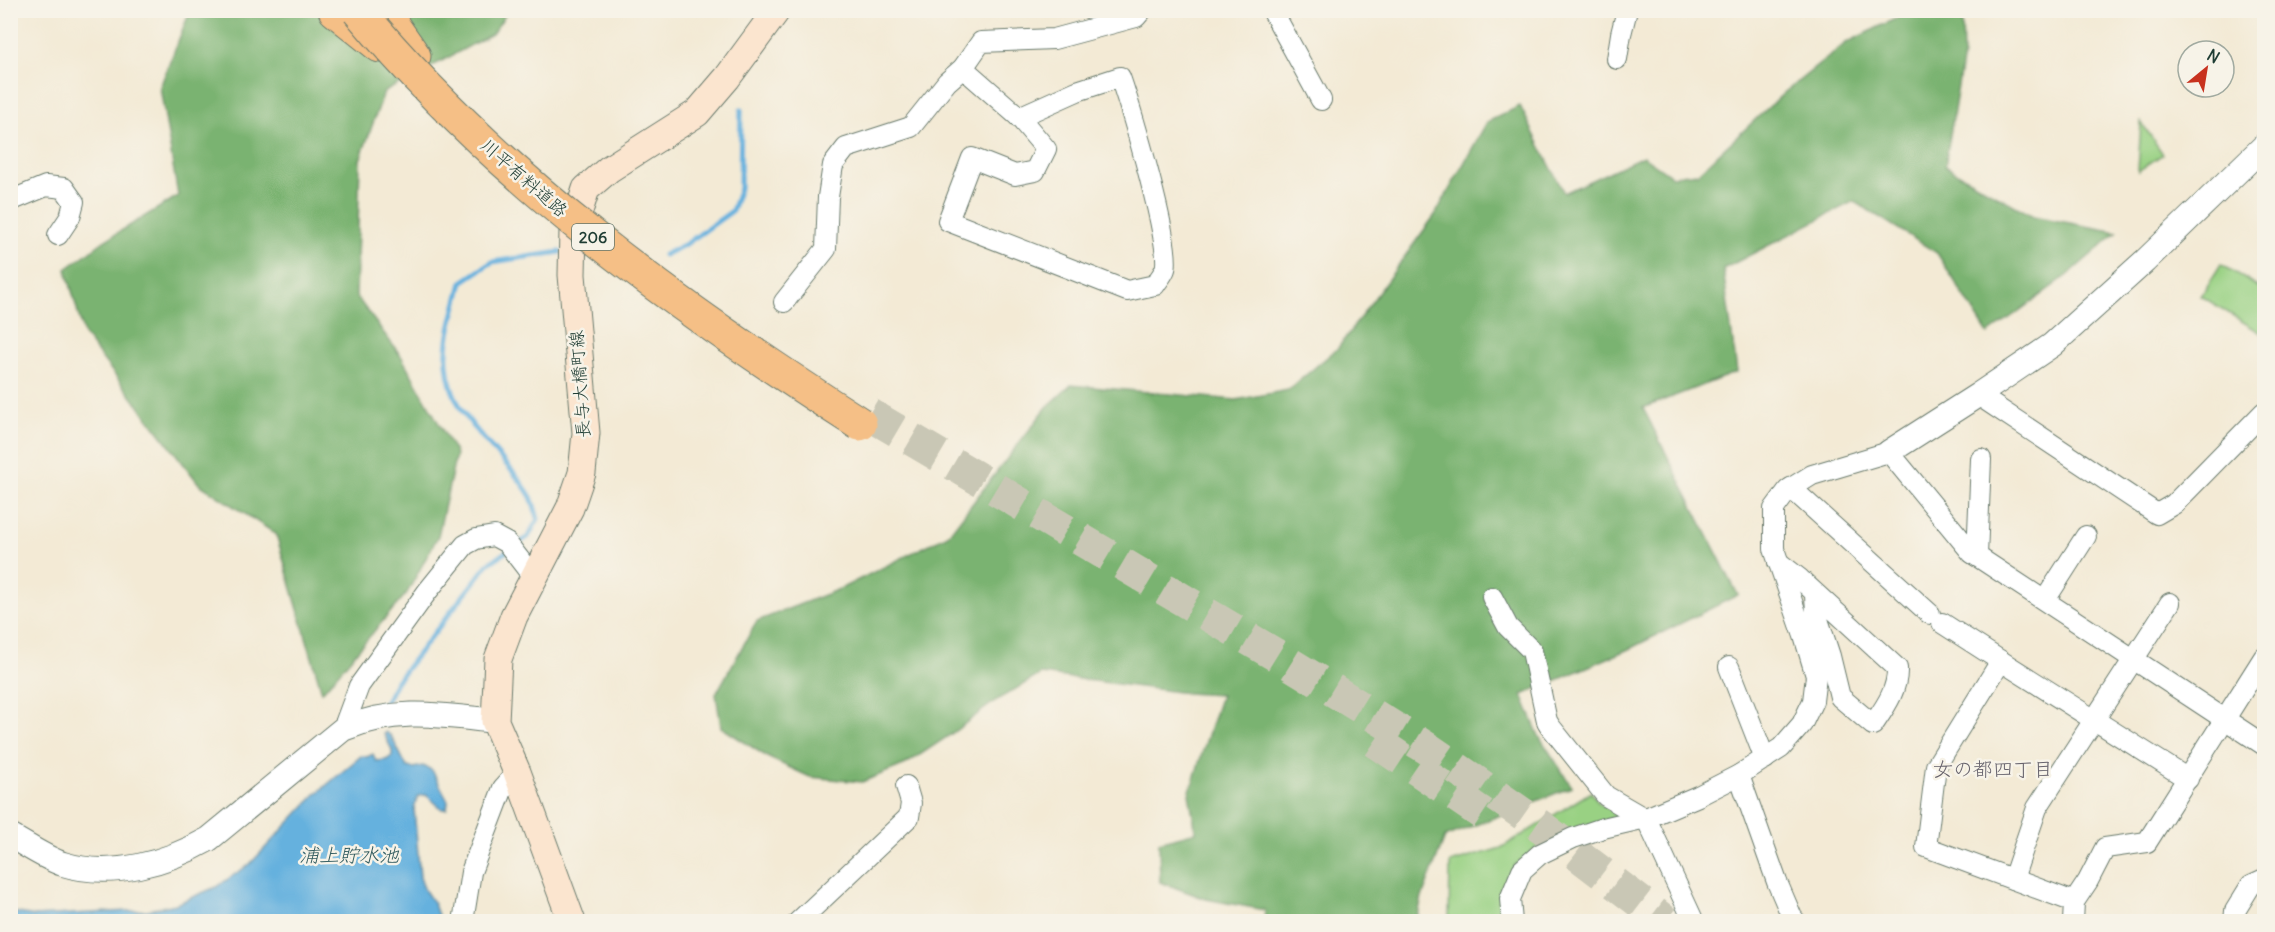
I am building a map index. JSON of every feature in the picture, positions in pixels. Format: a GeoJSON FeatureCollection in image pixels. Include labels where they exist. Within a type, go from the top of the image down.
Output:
{"type":"FeatureCollection","features":[{"type":"Feature","properties":{"kind":"highway"},"geometry":{"type":"LineString","coordinates":[[335,10],[413,65]]}},
{"type":"Feature","properties":{"kind":"highway","name":"川平有料道路"},"geometry":{"type":"LineString","coordinates":[[358,10],[413,65],[448,94],[526,168],[633,255],[864,419]]}},
{"type":"Feature","properties":{"kind":"highway","name":"川平有料道路"},"geometry":{"type":"LineString","coordinates":[[372,10],[413,65]]}},
{"type":"Feature","properties":{"kind":"highway"},"geometry":{"type":"LineString","coordinates":[[382,10],[413,65]]}},
{"type":"Feature","properties":{"kind":"main road","name":"長与大橋町線"},"geometry":{"type":"LineString","coordinates":[[572,921],[517,772],[495,721],[498,659],[514,616],[520,560],[570,508],[582,473],[586,433],[572,275],[573,230],[586,189],[609,169],[697,113],[727,78],[777,10]]}},
{"type":"Feature","properties":{"kind":"street"},"geometry":{"type":"LineString","coordinates":[[784,302],[826,249],[828,197],[833,165],[846,148],[911,126],[947,82],[963,68],[981,42],[1054,39],[1137,17],[1142,10]]}},
{"type":"Feature","properties":{"kind":"street"},"geometry":{"type":"LineString","coordinates":[[1272,10],[1321,100]]}},
{"type":"Feature","properties":{"kind":"street"},"geometry":{"type":"LineString","coordinates":[[1617,59],[1627,10]]}},
{"type":"Feature","properties":{"kind":"street"},"geometry":{"type":"LineString","coordinates":[[963,68],[1018,117],[1046,149],[1035,171],[1015,175],[972,158],[948,221],[1127,291],[1155,285],[1166,268],[1164,243],[1137,129],[1120,77],[1077,91],[1018,117]]}},
{"type":"Feature","properties":{"kind":"street"},"geometry":{"type":"LineString","coordinates":[[1512,921],[1510,899],[1522,870],[1540,854],[1593,831],[1645,818],[1698,796],[1739,775],[1781,748],[1802,724],[1813,701],[1816,676],[1773,549],[1774,509],[1791,488],[1812,475],[1889,452],[2052,345],[2145,261],[2265,146]]}},
{"type":"Feature","properties":{"kind":"street"},"geometry":{"type":"LineString","coordinates":[[10,201],[46,186],[64,188],[74,202],[70,217],[58,235]]}},
{"type":"Feature","properties":{"kind":"street"},"geometry":{"type":"LineString","coordinates":[[1978,395],[2157,514],[2174,504],[2265,412]]}},
{"type":"Feature","properties":{"kind":"street"},"geometry":{"type":"LineString","coordinates":[[1889,452],[1977,556],[2265,745]]}},
{"type":"Feature","properties":{"kind":"street"},"geometry":{"type":"LineString","coordinates":[[1977,556],[1981,459]]}},
{"type":"Feature","properties":{"kind":"street"},"geometry":{"type":"LineString","coordinates":[[1791,488],[1936,619],[2188,779]]}},
{"type":"Feature","properties":{"kind":"street"},"geometry":{"type":"LineString","coordinates":[[343,729],[359,686],[427,592],[465,545],[476,539],[494,536],[520,560]]}},
{"type":"Feature","properties":{"kind":"street"},"geometry":{"type":"LineString","coordinates":[[2044,600],[2086,536]]}},
{"type":"Feature","properties":{"kind":"street"},"geometry":{"type":"LineString","coordinates":[[1778,562],[1815,594],[1897,668],[1898,681],[1873,725],[1840,697],[1816,613],[1815,594]]}},
{"type":"Feature","properties":{"kind":"street"},"geometry":{"type":"LineString","coordinates":[[1492,597],[1508,627],[1532,651],[1546,721],[1606,796],[1645,818],[1694,921]]}},
{"type":"Feature","properties":{"kind":"street"},"geometry":{"type":"LineString","coordinates":[[2013,879],[2037,808],[2170,603]]}},
{"type":"Feature","properties":{"kind":"street"},"geometry":{"type":"LineString","coordinates":[[2073,921],[2074,902],[2105,848],[2147,842],[2265,657]]}},
{"type":"Feature","properties":{"kind":"street"},"geometry":{"type":"LineString","coordinates":[[2001,661],[1936,766],[1926,847],[2074,902]]}},
{"type":"Feature","properties":{"kind":"street"},"geometry":{"type":"LineString","coordinates":[[1729,667],[1765,759]]}},
{"type":"Feature","properties":{"kind":"street"},"geometry":{"type":"LineString","coordinates":[[10,836],[63,864],[98,869],[135,868],[187,852],[209,839],[343,729],[373,717],[397,714],[440,715],[495,721]]}},
{"type":"Feature","properties":{"kind":"street"},"geometry":{"type":"LineString","coordinates":[[463,921],[471,872],[503,788],[517,772]]}},
{"type":"Feature","properties":{"kind":"street"},"geometry":{"type":"LineString","coordinates":[[1739,775],[1777,882],[1792,917],[1796,921]]}},
{"type":"Feature","properties":{"kind":"street"},"geometry":{"type":"LineString","coordinates":[[798,921],[909,817],[911,803],[906,786]]}},
{"type":"Feature","properties":{"kind":"street"},"geometry":{"type":"LineString","coordinates":[[2234,921],[2235,911],[2251,885],[2265,879]]}},
{"type":"Feature","properties":{"kind":"green space"},"geometry":{"type":"Polygon","coordinates":[[[190,11],[508,11],[492,34],[384,92],[360,160],[356,296],[401,356],[456,454],[438,536],[407,593],[322,692],[276,534],[199,484],[84,335],[66,269],[104,241],[178,196],[160,87],[190,11]]]}},
{"type":"Feature","properties":{"kind":"green space"},"geometry":{"type":"Polygon","coordinates":[[[1905,14],[1962,21],[1963,55],[1945,166],[2033,216],[2117,232],[2069,274],[1988,334],[1937,253],[1854,201],[1723,269],[1737,372],[1643,408],[1738,595],[1629,649],[1522,695],[1539,736],[1572,787],[1445,837],[1421,900],[1417,921],[1264,921],[1265,910],[1206,899],[1160,882],[1159,842],[1196,832],[1189,794],[1221,695],[1186,693],[1041,674],[995,701],[906,764],[862,782],[810,777],[769,758],[721,727],[716,694],[757,621],[842,588],[948,535],[1047,407],[1071,385],[1236,400],[1288,390],[1338,348],[1435,215],[1487,122],[1520,106],[1564,193],[1643,156],[1672,176],[1698,173],[1785,92],[1846,43],[1905,14]]]}},
{"type":"Feature","properties":{"kind":"green space"},"geometry":{"type":"Polygon","coordinates":[[[2141,122],[2163,154],[2138,171],[2141,122]]]}},
{"type":"Feature","properties":{"kind":"green space"},"geometry":{"type":"Polygon","coordinates":[[[2221,264],[2264,291],[2264,335],[2201,296],[2221,264]]]}},
{"type":"Feature","properties":{"kind":"green space"},"geometry":{"type":"Polygon","coordinates":[[[1591,792],[1600,804],[1623,815],[1546,840],[1514,866],[1505,921],[1449,922],[1450,863],[1501,848],[1591,792]]]}},
{"type":"Feature","properties":{"kind":"water","name":"浦上貯水池"},"geometry":{"type":"Polygon","coordinates":[[[386,732],[391,736],[407,767],[423,766],[432,770],[448,801],[447,809],[442,809],[426,795],[418,796],[414,809],[420,877],[440,921],[11,921],[11,912],[35,916],[148,910],[176,904],[216,887],[250,864],[316,794],[361,756],[367,757],[373,754],[376,761],[386,760],[392,756],[392,750],[384,734],[386,732]]]}},
{"type":"Feature","properties":{"kind":"waterway"},"geometry":{"type":"LineString","coordinates":[[664,255],[686,244],[732,211],[740,188],[741,110]]}},
{"type":"Feature","properties":{"kind":"waterway"},"geometry":{"type":"LineString","coordinates":[[384,710],[383,707],[396,682],[488,564],[528,537],[538,519],[531,497],[520,480],[468,419],[450,384],[447,364],[448,343],[462,282],[492,262],[560,252]]}},
{"type":"Feature","properties":{"kind":"tunnel"},"geometry":{"type":"LineString","coordinates":[[869,414],[1276,655],[1430,750],[1543,828],[1666,922]]}},
{"type":"Feature","properties":{"kind":"tunnel"},"geometry":{"type":"LineString","coordinates":[[1375,741],[1483,814]]}},
{"type":"Feature","properties":{"kind":"district","name":"女の都四丁目"},"geometry":{"type":"Point","coordinates":[1993,769]}}]}
